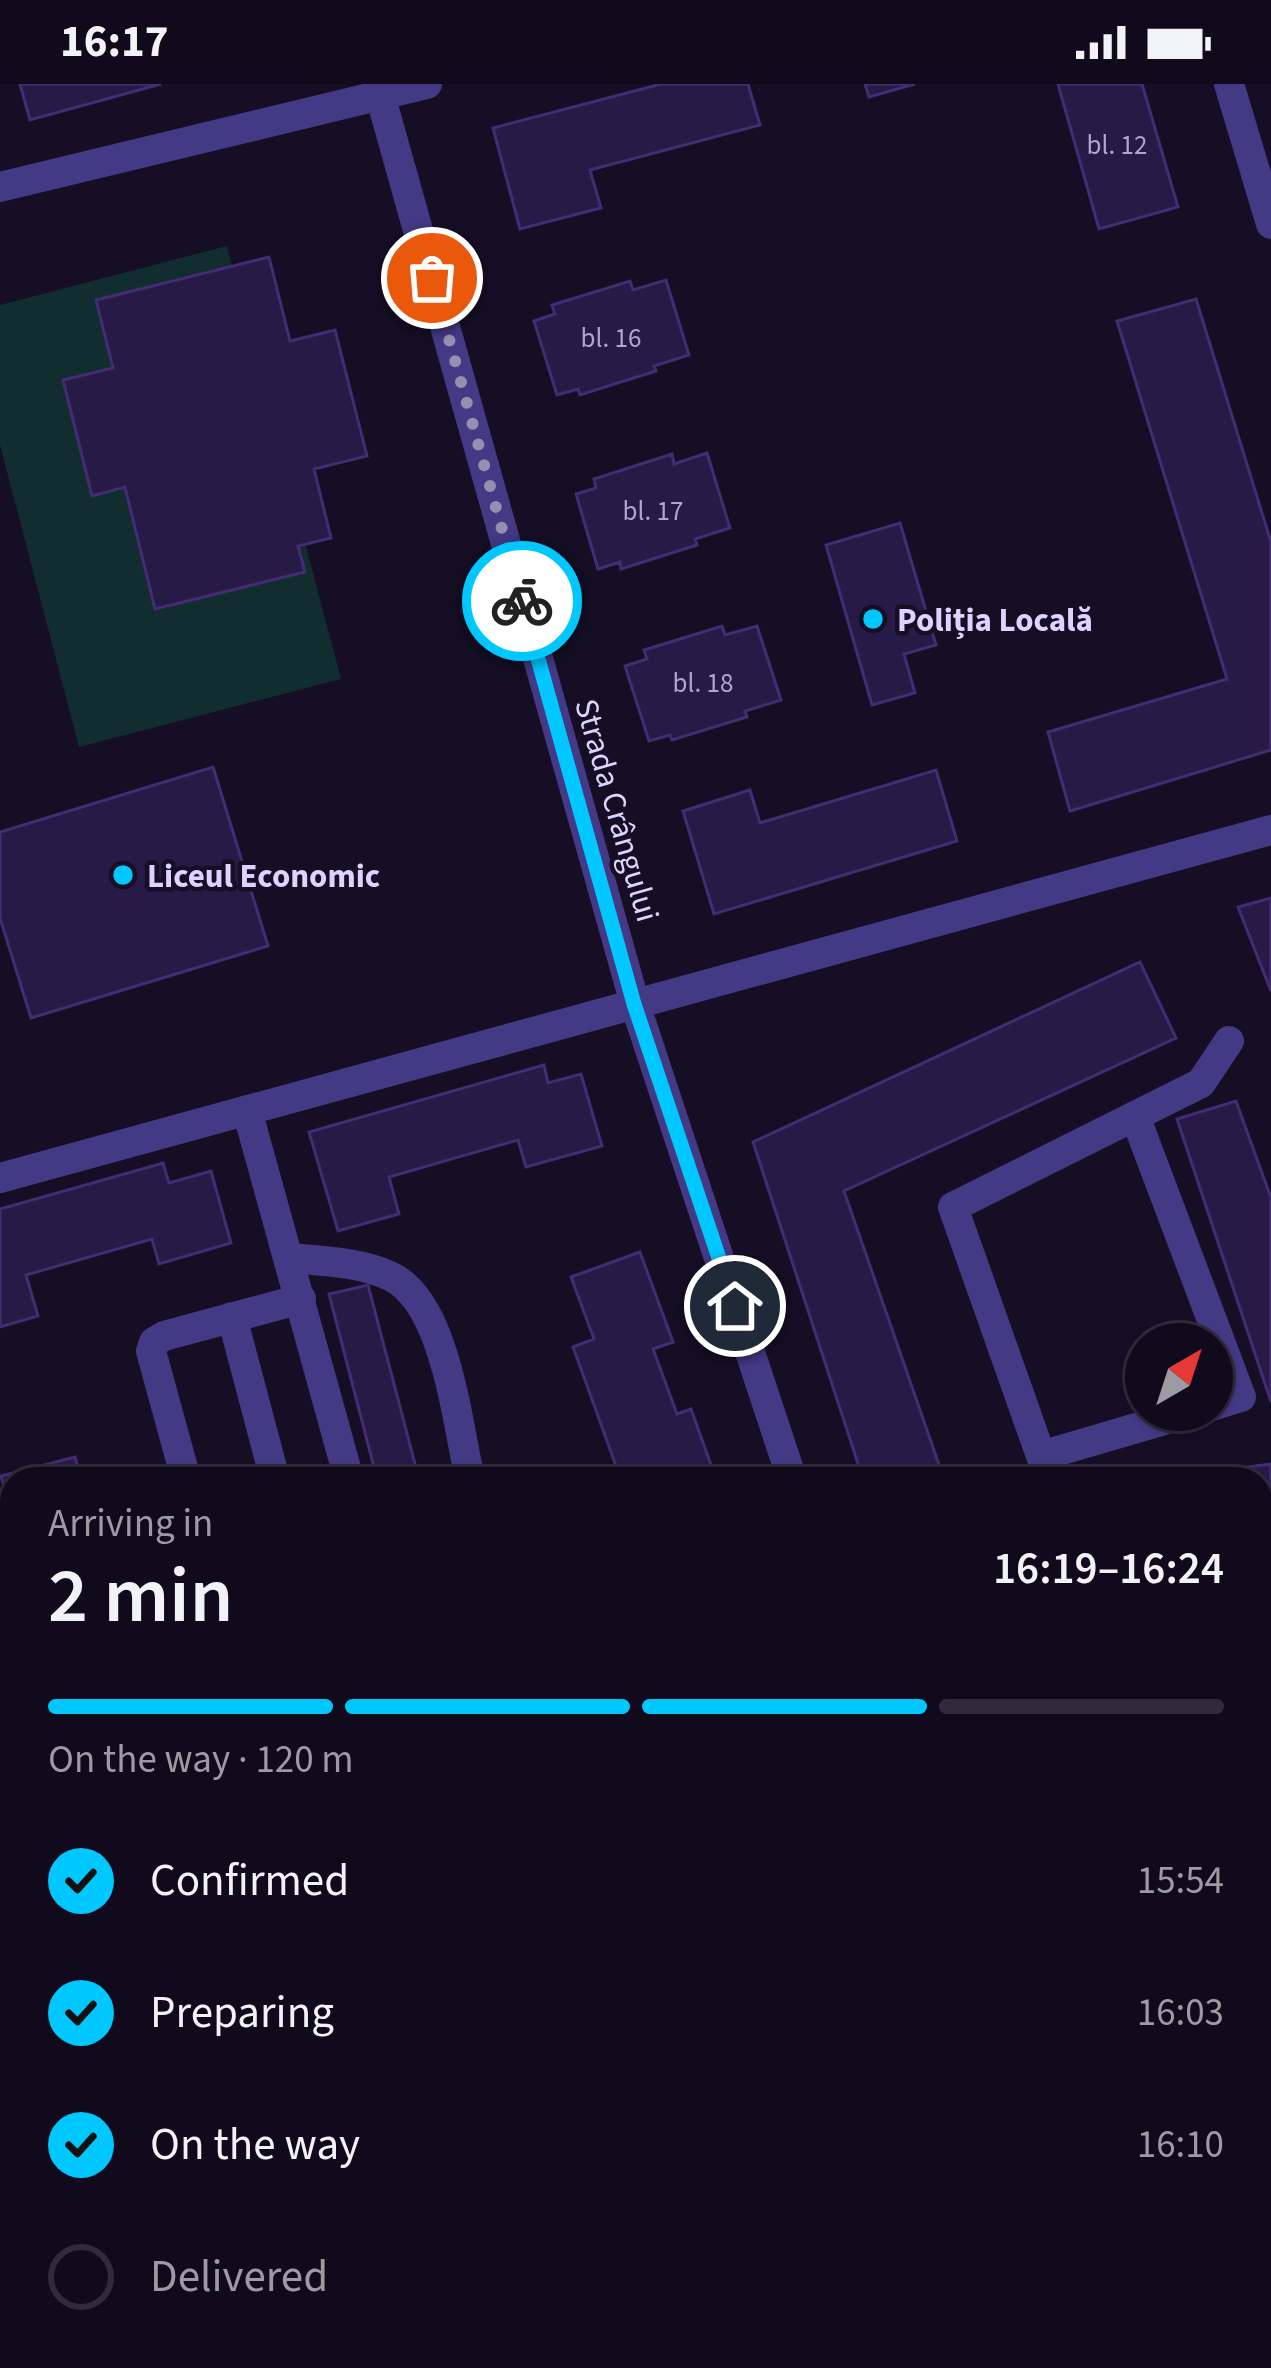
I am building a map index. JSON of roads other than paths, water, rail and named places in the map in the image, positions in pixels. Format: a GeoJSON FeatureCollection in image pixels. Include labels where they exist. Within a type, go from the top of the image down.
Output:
{"type":"FeatureCollection","features":[{"type":"Feature","properties":{"kind":"street"},"geometry":{"type":"LineString","coordinates":[[0,187],[379,90],[427,84]]}},
{"type":"Feature","properties":{"kind":"street"},"geometry":{"type":"LineString","coordinates":[[1228,84],[1271,224]]}},
{"type":"Feature","properties":{"kind":"street","name":"Strada Crângului"},"geometry":{"type":"LineString","coordinates":[[379,90],[634,1004],[788,1467]]}},
{"type":"Feature","properties":{"kind":"street"},"geometry":{"type":"LineString","coordinates":[[0,1178],[1271,830]]}},
{"type":"Feature","properties":{"kind":"street"},"geometry":{"type":"LineString","coordinates":[[1126,1431],[1041,1456],[953,1207],[1202,1083],[1229,1041]]}},
{"type":"Feature","properties":{"kind":"street"},"geometry":{"type":"LineString","coordinates":[[248,1110],[346,1467]]}},
{"type":"Feature","properties":{"kind":"street"},"geometry":{"type":"LineString","coordinates":[[1135,1116],[1213,1323]]}},
{"type":"Feature","properties":{"kind":"street"},"geometry":{"type":"LineString","coordinates":[[289,1258],[351,1265],[390,1276],[416,1294],[435,1328],[467,1467]]}},
{"type":"Feature","properties":{"kind":"street"},"geometry":{"type":"LineString","coordinates":[[183,1467],[151,1351],[154,1342],[301,1299]]}},
{"type":"Feature","properties":{"kind":"street"},"geometry":{"type":"LineString","coordinates":[[232,1317],[272,1467]]}},
{"type":"Feature","properties":{"kind":"street"},"geometry":{"type":"LineString","coordinates":[[1233,1376],[1241,1397],[1233,1399]]}},
{"type":"Feature","properties":{"kind":"place","name":"Poliția Locală"},"geometry":{"type":"Point","coordinates":[873,619]}},
{"type":"Feature","properties":{"kind":"place","name":"Liceul Economic"},"geometry":{"type":"Point","coordinates":[123,875]}}]}
